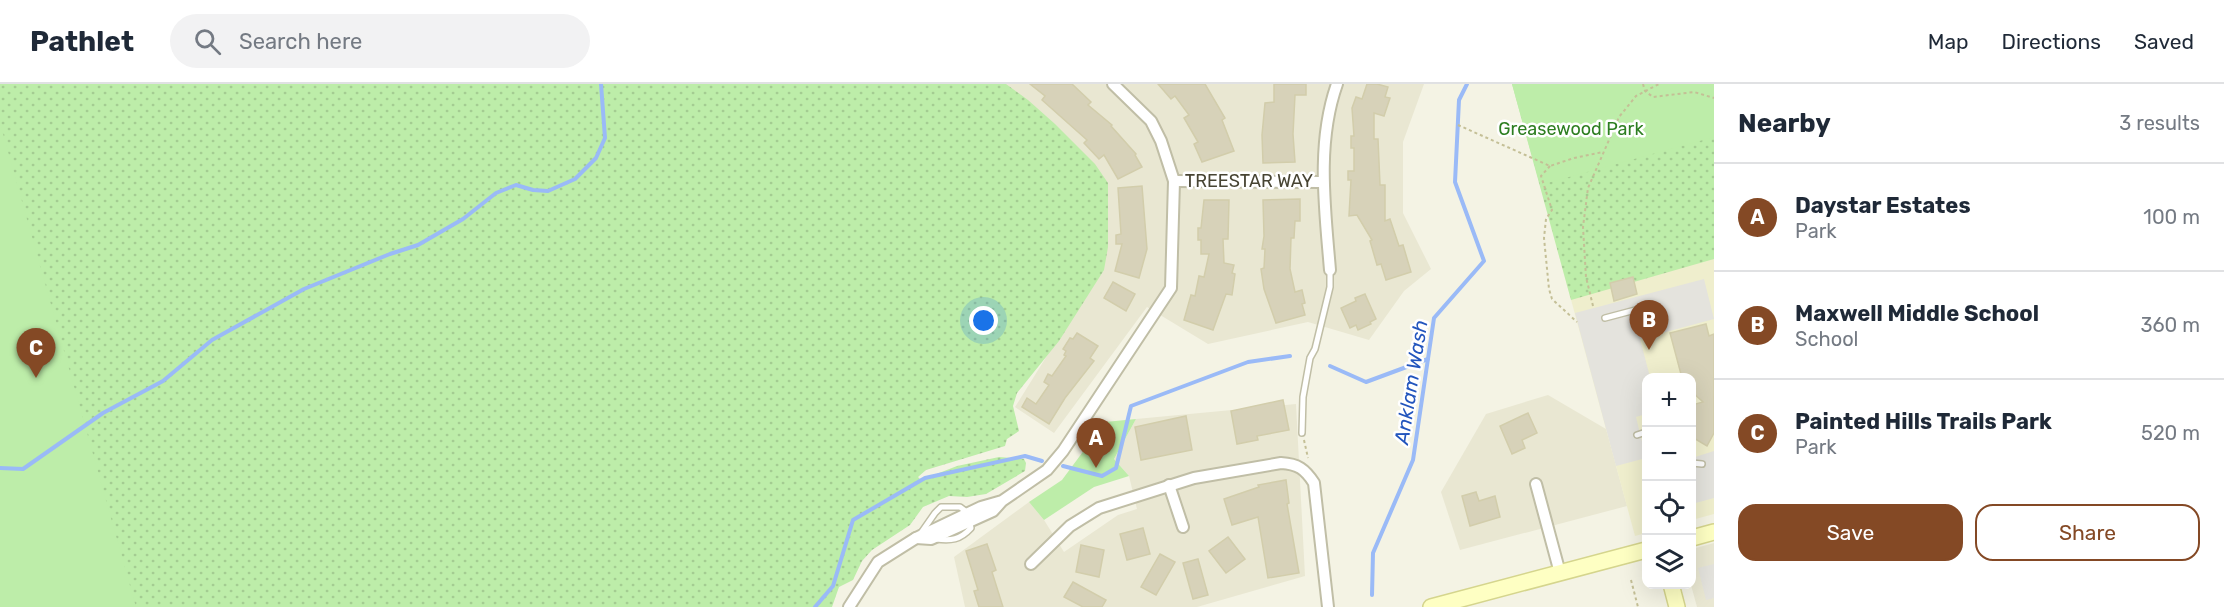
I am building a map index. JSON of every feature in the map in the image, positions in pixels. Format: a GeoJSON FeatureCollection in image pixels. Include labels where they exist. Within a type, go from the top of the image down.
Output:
{"type":"FeatureCollection","features":[{"type":"Feature","properties":{"kind":"main road"},"geometry":{"type":"LineString","coordinates":[[1696,537],[1714,532]]}},
{"type":"Feature","properties":{"kind":"main road"},"geometry":{"type":"LineString","coordinates":[[1431,607],[1642,551]]}},
{"type":"Feature","properties":{"kind":"main road"},"geometry":{"type":"LineString","coordinates":[[1672,589],[1677,607]]}},
{"type":"Feature","properties":{"kind":"street"},"geometry":{"type":"LineString","coordinates":[[918,536],[931,539],[1002,501],[1047,470],[1172,288],[1174,181],[1161,141],[1151,121],[1113,84]]}},
{"type":"Feature","properties":{"kind":"street"},"geometry":{"type":"LineString","coordinates":[[1330,270],[1323,182],[1330,106],[1337,84]]}},
{"type":"Feature","properties":{"kind":"street","name":"TREESTAR WAY"},"geometry":{"type":"LineString","coordinates":[[1174,181],[1323,182]]}},
{"type":"Feature","properties":{"kind":"street"},"geometry":{"type":"LineString","coordinates":[[1032,564],[1070,526],[1112,502],[1194,478],[1281,463],[1305,463],[1314,483],[1328,607]]}},
{"type":"Feature","properties":{"kind":"street"},"geometry":{"type":"LineString","coordinates":[[1536,484],[1560,573]]}},
{"type":"Feature","properties":{"kind":"street"},"geometry":{"type":"LineString","coordinates":[[1169,485],[1183,527]]}},
{"type":"Feature","properties":{"kind":"street"},"geometry":{"type":"LineString","coordinates":[[849,607],[878,562],[918,536],[969,517]]}},
{"type":"Feature","properties":{"kind":"lane"},"geometry":{"type":"LineString","coordinates":[[1302,433],[1303,397],[1310,358],[1315,349],[1330,287],[1330,270]]}},
{"type":"Feature","properties":{"kind":"lane"},"geometry":{"type":"LineString","coordinates":[[1605,318],[1639,309]]}},
{"type":"Feature","properties":{"kind":"lane"},"geometry":{"type":"LineString","coordinates":[[1636,435],[1642,433]]}},
{"type":"Feature","properties":{"kind":"lane"},"geometry":{"type":"LineString","coordinates":[[1696,463],[1702,464]]}},
{"type":"Feature","properties":{"kind":"lane"},"geometry":{"type":"LineString","coordinates":[[918,536],[941,507],[960,507],[969,517]]}},
{"type":"Feature","properties":{"kind":"path"},"geometry":{"type":"LineString","coordinates":[[1642,84],[1645,91],[1653,97],[1694,92],[1714,98]]}},
{"type":"Feature","properties":{"kind":"path"},"geometry":{"type":"LineString","coordinates":[[1593,306],[1586,277],[1583,227],[1588,188],[1619,117],[1636,96],[1659,84]]}},
{"type":"Feature","properties":{"kind":"path"},"geometry":{"type":"LineString","coordinates":[[1458,125],[1550,166]]}},
{"type":"Feature","properties":{"kind":"path"},"geometry":{"type":"LineString","coordinates":[[1577,322],[1552,299],[1549,289],[1544,238],[1546,219],[1552,210],[1541,176],[1550,166],[1603,152]]}},
{"type":"Feature","properties":{"kind":"path"},"geometry":{"type":"LineString","coordinates":[[1302,433],[1305,463]]}},
{"type":"Feature","properties":{"kind":"path"},"geometry":{"type":"LineString","coordinates":[[1631,580],[1638,607]]}},
{"type":"Feature","properties":{"kind":"shaded area"},"geometry":{"type":"Polygon","coordinates":[[[997,84],[1424,84],[1403,142],[1403,213],[1431,269],[1404,291],[1369,340],[1308,322],[1208,344],[1147,307],[1054,433],[1015,407],[1101,269],[997,84]]]}},
{"type":"Feature","properties":{"kind":"shaded area"},"geometry":{"type":"Polygon","coordinates":[[[1714,137],[1714,514],[1696,519],[1696,373],[1642,373],[1642,534],[1635,536],[1540,185],[1714,137]]]}},
{"type":"Feature","properties":{"kind":"shaded area"},"geometry":{"type":"Polygon","coordinates":[[[1704,279],[1714,319],[1640,339],[1649,373],[1642,373],[1642,415],[1636,417],[1642,442],[1642,459],[1616,466],[1575,313],[1704,279]]]}},
{"type":"Feature","properties":{"kind":"shaded area"},"geometry":{"type":"Polygon","coordinates":[[[1548,395],[1606,429],[1627,506],[1460,550],[1441,492],[1486,414],[1548,395]]]}},
{"type":"Feature","properties":{"kind":"shaded area"},"geometry":{"type":"Polygon","coordinates":[[[1296,404],[1305,576],[1197,607],[965,607],[954,557],[1029,502],[1044,520],[1064,552],[1118,515],[1137,509],[1129,476],[1114,459],[1136,419],[1296,404]]]}},
{"type":"Feature","properties":{"kind":"shaded area"},"geometry":{"type":"Polygon","coordinates":[[[1714,451],[1714,498],[1696,503],[1696,481],[1696,457],[1714,451]]]}},
{"type":"Feature","properties":{"kind":"shaded area"},"geometry":{"type":"Polygon","coordinates":[[[1714,543],[1714,607],[1697,607],[1692,589],[1696,589],[1696,548],[1714,543]]]}},
{"type":"Feature","properties":{"kind":"shaded area"},"geometry":{"type":"Polygon","coordinates":[[[1714,564],[1714,598],[1706,600],[1698,568],[1714,564]]]}},
{"type":"Feature","properties":{"kind":"green space"},"geometry":{"type":"Polygon","coordinates":[[[0,84],[1006,84],[1055,124],[1095,164],[1108,183],[1108,247],[1104,270],[1059,341],[1017,393],[1013,406],[1019,431],[1007,439],[1005,446],[926,470],[918,477],[921,480],[957,466],[999,457],[1024,459],[1025,471],[986,494],[967,497],[949,496],[923,507],[910,525],[872,550],[862,561],[853,580],[839,587],[832,607],[0,607],[0,84]]]}},
{"type":"Feature","properties":{"kind":"green space"},"geometry":{"type":"Polygon","coordinates":[[[1512,84],[1714,84],[1714,259],[1571,300],[1512,84]]]}},
{"type":"Feature","properties":{"kind":"green space","name":"Greasewood Park"},"geometry":{"type":"Polygon","coordinates":[[[1512,84],[1714,84],[1714,137],[1540,185],[1512,84]]]}},
{"type":"Feature","properties":{"kind":"green space"},"geometry":{"type":"Polygon","coordinates":[[[0,123],[136,607],[0,607],[0,123]]]}},
{"type":"Feature","properties":{"kind":"green space"},"geometry":{"type":"Polygon","coordinates":[[[1136,419],[1114,459],[1129,476],[1094,487],[1044,520],[1029,502],[1062,480],[1105,422],[1136,419]]]}},
{"type":"Feature","properties":{"kind":"building"},"geometry":{"type":"Polygon","coordinates":[[[1030,84],[1072,84],[1091,102],[1088,105],[1112,125],[1136,154],[1142,167],[1118,179],[1104,155],[1099,159],[1084,143],[1087,140],[1042,100],[1045,96],[1030,84]]]}},
{"type":"Feature","properties":{"kind":"building"},"geometry":{"type":"Polygon","coordinates":[[[1158,84],[1205,84],[1225,118],[1222,120],[1234,151],[1202,162],[1194,144],[1198,142],[1184,118],[1189,115],[1175,96],[1171,99],[1158,84]]]}},
{"type":"Feature","properties":{"kind":"building"},"geometry":{"type":"Polygon","coordinates":[[[1274,84],[1306,84],[1306,95],[1295,95],[1293,134],[1295,162],[1263,163],[1262,135],[1265,103],[1274,102],[1274,84]]]}},
{"type":"Feature","properties":{"kind":"building"},"geometry":{"type":"Polygon","coordinates":[[[1367,84],[1388,87],[1385,97],[1390,98],[1384,116],[1374,113],[1374,139],[1378,139],[1380,185],[1385,185],[1385,221],[1390,219],[1399,246],[1403,245],[1411,272],[1386,280],[1381,264],[1377,265],[1370,241],[1372,240],[1357,215],[1349,216],[1351,180],[1348,180],[1348,171],[1354,171],[1354,148],[1351,148],[1351,136],[1354,136],[1352,108],[1356,97],[1362,99],[1367,84]]]}},
{"type":"Feature","properties":{"kind":"building"},"geometry":{"type":"Polygon","coordinates":[[[1142,186],[1147,249],[1139,278],[1115,271],[1122,244],[1116,244],[1116,235],[1121,234],[1118,188],[1142,186]]]}},
{"type":"Feature","properties":{"kind":"building"},"geometry":{"type":"Polygon","coordinates":[[[1300,199],[1300,221],[1295,221],[1294,238],[1291,238],[1290,269],[1295,292],[1302,290],[1305,315],[1276,323],[1264,289],[1261,269],[1264,268],[1265,249],[1262,249],[1263,200],[1300,199]]]}},
{"type":"Feature","properties":{"kind":"building"},"geometry":{"type":"Polygon","coordinates":[[[1204,200],[1229,200],[1228,239],[1223,239],[1224,263],[1234,265],[1232,273],[1235,274],[1232,295],[1226,294],[1213,330],[1184,320],[1191,295],[1195,296],[1199,276],[1204,277],[1209,254],[1201,254],[1201,240],[1198,240],[1204,200]]]}},
{"type":"Feature","properties":{"kind":"building"},"geometry":{"type":"Polygon","coordinates":[[[1633,277],[1637,294],[1614,301],[1610,283],[1633,277]]]}},
{"type":"Feature","properties":{"kind":"building"},"geometry":{"type":"Polygon","coordinates":[[[1113,282],[1135,294],[1126,311],[1104,298],[1113,282]]]}},
{"type":"Feature","properties":{"kind":"building"},"geometry":{"type":"Polygon","coordinates":[[[1365,294],[1376,319],[1358,330],[1356,325],[1350,328],[1341,308],[1365,294]]]}},
{"type":"Feature","properties":{"kind":"building"},"geometry":{"type":"Polygon","coordinates":[[[1706,324],[1709,336],[1714,334],[1714,433],[1707,446],[1696,439],[1696,404],[1703,402],[1696,396],[1696,373],[1681,373],[1670,333],[1706,324]]]}},
{"type":"Feature","properties":{"kind":"building"},"geometry":{"type":"Polygon","coordinates":[[[1077,333],[1098,346],[1090,358],[1094,361],[1065,398],[1049,424],[1022,407],[1027,398],[1036,404],[1049,385],[1044,382],[1048,374],[1052,376],[1066,356],[1064,355],[1066,351],[1063,349],[1070,338],[1073,339],[1077,333]]]}},
{"type":"Feature","properties":{"kind":"building"},"geometry":{"type":"Polygon","coordinates":[[[1283,400],[1289,430],[1257,436],[1258,440],[1237,444],[1231,411],[1283,400]]]}},
{"type":"Feature","properties":{"kind":"building"},"geometry":{"type":"Polygon","coordinates":[[[1528,413],[1537,433],[1522,440],[1525,448],[1512,454],[1500,426],[1528,413]]]}},
{"type":"Feature","properties":{"kind":"building"},"geometry":{"type":"Polygon","coordinates":[[[1186,416],[1192,450],[1141,460],[1135,427],[1186,416]]]}},
{"type":"Feature","properties":{"kind":"building"},"geometry":{"type":"Polygon","coordinates":[[[1286,480],[1289,503],[1287,504],[1299,573],[1268,578],[1258,517],[1232,525],[1224,499],[1259,487],[1258,485],[1286,480]]]}},
{"type":"Feature","properties":{"kind":"building"},"geometry":{"type":"Polygon","coordinates":[[[1476,492],[1479,501],[1495,496],[1500,517],[1470,526],[1462,496],[1476,492]]]}},
{"type":"Feature","properties":{"kind":"building"},"geometry":{"type":"Polygon","coordinates":[[[1143,528],[1150,554],[1127,560],[1120,534],[1143,528]]]}},
{"type":"Feature","properties":{"kind":"building"},"geometry":{"type":"Polygon","coordinates":[[[1228,537],[1245,559],[1226,573],[1209,551],[1228,537]]]}},
{"type":"Feature","properties":{"kind":"building"},"geometry":{"type":"Polygon","coordinates":[[[987,544],[996,570],[992,572],[1003,607],[979,607],[974,591],[978,590],[966,551],[987,544]]]}},
{"type":"Feature","properties":{"kind":"building"},"geometry":{"type":"Polygon","coordinates":[[[1081,545],[1104,550],[1099,577],[1076,572],[1081,545]]]}},
{"type":"Feature","properties":{"kind":"building"},"geometry":{"type":"Polygon","coordinates":[[[1160,554],[1175,562],[1156,595],[1141,587],[1160,554]]]}},
{"type":"Feature","properties":{"kind":"building"},"geometry":{"type":"Polygon","coordinates":[[[1198,559],[1208,595],[1193,599],[1183,563],[1198,559]]]}},
{"type":"Feature","properties":{"kind":"building"},"geometry":{"type":"Polygon","coordinates":[[[1073,582],[1106,600],[1102,607],[1083,607],[1064,597],[1073,582]]]}},
{"type":"Feature","properties":{"kind":"waterway"},"geometry":{"type":"LineString","coordinates":[[0,468],[23,469],[103,413],[163,381],[212,340],[304,289],[418,245],[463,219],[496,193],[516,185],[548,191],[575,179],[596,158],[605,138],[601,84]]}},
{"type":"Feature","properties":{"kind":"waterway","name":"Anklam Wash"},"geometry":{"type":"LineString","coordinates":[[1372,595],[1373,553],[1413,460],[1434,318],[1484,261],[1455,182],[1459,100],[1467,84]]}},
{"type":"Feature","properties":{"kind":"waterway"},"geometry":{"type":"LineString","coordinates":[[1063,466],[1102,476],[1116,468],[1131,406],[1248,362],[1290,356]]}},
{"type":"Feature","properties":{"kind":"waterway"},"geometry":{"type":"LineString","coordinates":[[1330,366],[1366,382],[1428,359]]}},
{"type":"Feature","properties":{"kind":"waterway"},"geometry":{"type":"LineString","coordinates":[[815,607],[833,586],[853,520],[925,478],[1025,456],[1042,461]]}},
{"type":"Feature","properties":{"kind":"place","name":"Maxwell Middle School"},"geometry":{"type":"Point","coordinates":[1649,350]}},
{"type":"Feature","properties":{"kind":"place","name":"Painted Hills Trails Park"},"geometry":{"type":"Point","coordinates":[36,378]}},
{"type":"Feature","properties":{"kind":"place","name":"Daystar Estates"},"geometry":{"type":"Point","coordinates":[1096,468]}}]}
